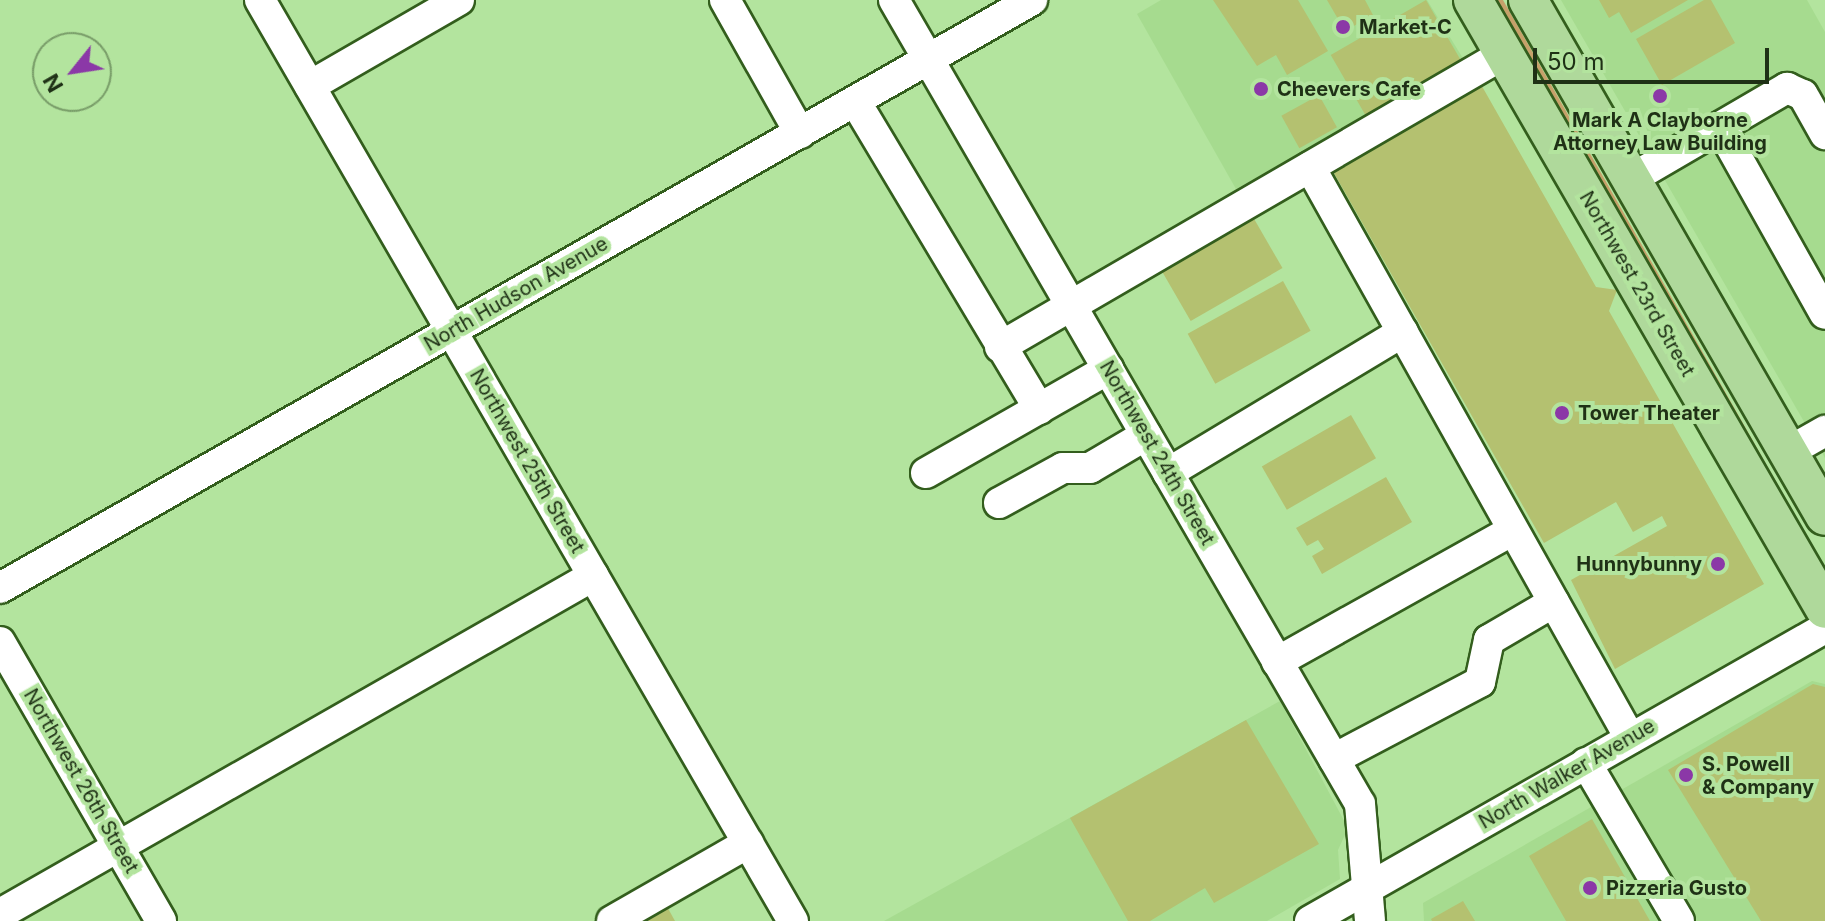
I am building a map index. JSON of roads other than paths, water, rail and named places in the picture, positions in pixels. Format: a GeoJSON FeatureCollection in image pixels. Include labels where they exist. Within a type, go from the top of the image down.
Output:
{"type":"FeatureCollection","features":[{"type":"Feature","properties":{"kind":"main road","name":"Northwest 23rd Street"},"geometry":{"type":"LineString","coordinates":[[1473,0],[1825,609]]}},
{"type":"Feature","properties":{"kind":"main road"},"geometry":{"type":"LineString","coordinates":[[1538,3],[1631,179],[1825,516]]}},
{"type":"Feature","properties":{"kind":"street","name":"Northwest 25th Street"},"geometry":{"type":"LineString","coordinates":[[260,0],[793,921]]}},
{"type":"Feature","properties":{"kind":"street"},"geometry":{"type":"LineString","coordinates":[[310,86],[459,0]]}},
{"type":"Feature","properties":{"kind":"street"},"geometry":{"type":"LineString","coordinates":[[725,0],[800,133]]}},
{"type":"Feature","properties":{"kind":"street","name":"Northwest 24th Street"},"geometry":{"type":"LineString","coordinates":[[894,0],[1360,804],[1370,921]]}},
{"type":"Feature","properties":{"kind":"street","name":"North Hudson Avenue"},"geometry":{"type":"LineString","coordinates":[[0,588],[1032,0]]}},
{"type":"Feature","properties":{"kind":"street"},"geometry":{"type":"LineString","coordinates":[[1000,347],[1504,54]]}},
{"type":"Feature","properties":{"kind":"street"},"geometry":{"type":"LineString","coordinates":[[1631,179],[1794,87],[1825,134]]}},
{"type":"Feature","properties":{"kind":"street"},"geometry":{"type":"LineString","coordinates":[[855,101],[1039,409]]}},
{"type":"Feature","properties":{"kind":"street"},"geometry":{"type":"LineString","coordinates":[[1720,127],[1825,314]]}},
{"type":"Feature","properties":{"kind":"street"},"geometry":{"type":"LineString","coordinates":[[1310,167],[1630,738]]}},
{"type":"Feature","properties":{"kind":"street"},"geometry":{"type":"LineString","coordinates":[[1168,473],[1403,332]]}},
{"type":"Feature","properties":{"kind":"street"},"geometry":{"type":"LineString","coordinates":[[926,473],[1108,369]]}},
{"type":"Feature","properties":{"kind":"street"},"geometry":{"type":"LineString","coordinates":[[1788,452],[1825,431]]}},
{"type":"Feature","properties":{"kind":"street"},"geometry":{"type":"LineString","coordinates":[[999,503],[1063,468],[1090,468],[1146,435]]}},
{"type":"Feature","properties":{"kind":"street"},"geometry":{"type":"LineString","coordinates":[[1277,662],[1513,530]]}},
{"type":"Feature","properties":{"kind":"street"},"geometry":{"type":"LineString","coordinates":[[0,914],[593,576]]}},
{"type":"Feature","properties":{"kind":"street"},"geometry":{"type":"LineString","coordinates":[[1334,759],[1480,682],[1489,640],[1554,602]]}},
{"type":"Feature","properties":{"kind":"street","name":"North Walker Avenue"},"geometry":{"type":"LineString","coordinates":[[1310,921],[1825,628]]}},
{"type":"Feature","properties":{"kind":"street","name":"Northwest 26th Street"},"geometry":{"type":"LineString","coordinates":[[0,642],[161,921]]}},
{"type":"Feature","properties":{"kind":"street"},"geometry":{"type":"LineString","coordinates":[[1586,763],[1679,921]]}},
{"type":"Feature","properties":{"kind":"street"},"geometry":{"type":"LineString","coordinates":[[612,921],[748,843]]}},
{"type":"Feature","properties":{"kind":"place","name":"Market-C"},"geometry":{"type":"Point","coordinates":[1343,27]}},
{"type":"Feature","properties":{"kind":"place","name":"Cheevers Cafe"},"geometry":{"type":"Point","coordinates":[1261,89]}},
{"type":"Feature","properties":{"kind":"place","name":"Mark A Clayborne Attorney Law Building"},"geometry":{"type":"Point","coordinates":[1660,96]}},
{"type":"Feature","properties":{"kind":"place","name":"Tower Theater"},"geometry":{"type":"Point","coordinates":[1562,413]}},
{"type":"Feature","properties":{"kind":"place","name":"Hunnybunny"},"geometry":{"type":"Point","coordinates":[1718,564]}},
{"type":"Feature","properties":{"kind":"place","name":"S. Powell & Company"},"geometry":{"type":"Point","coordinates":[1686,775]}},
{"type":"Feature","properties":{"kind":"place","name":"Pizzeria Gusto"},"geometry":{"type":"Point","coordinates":[1590,888]}}]}
